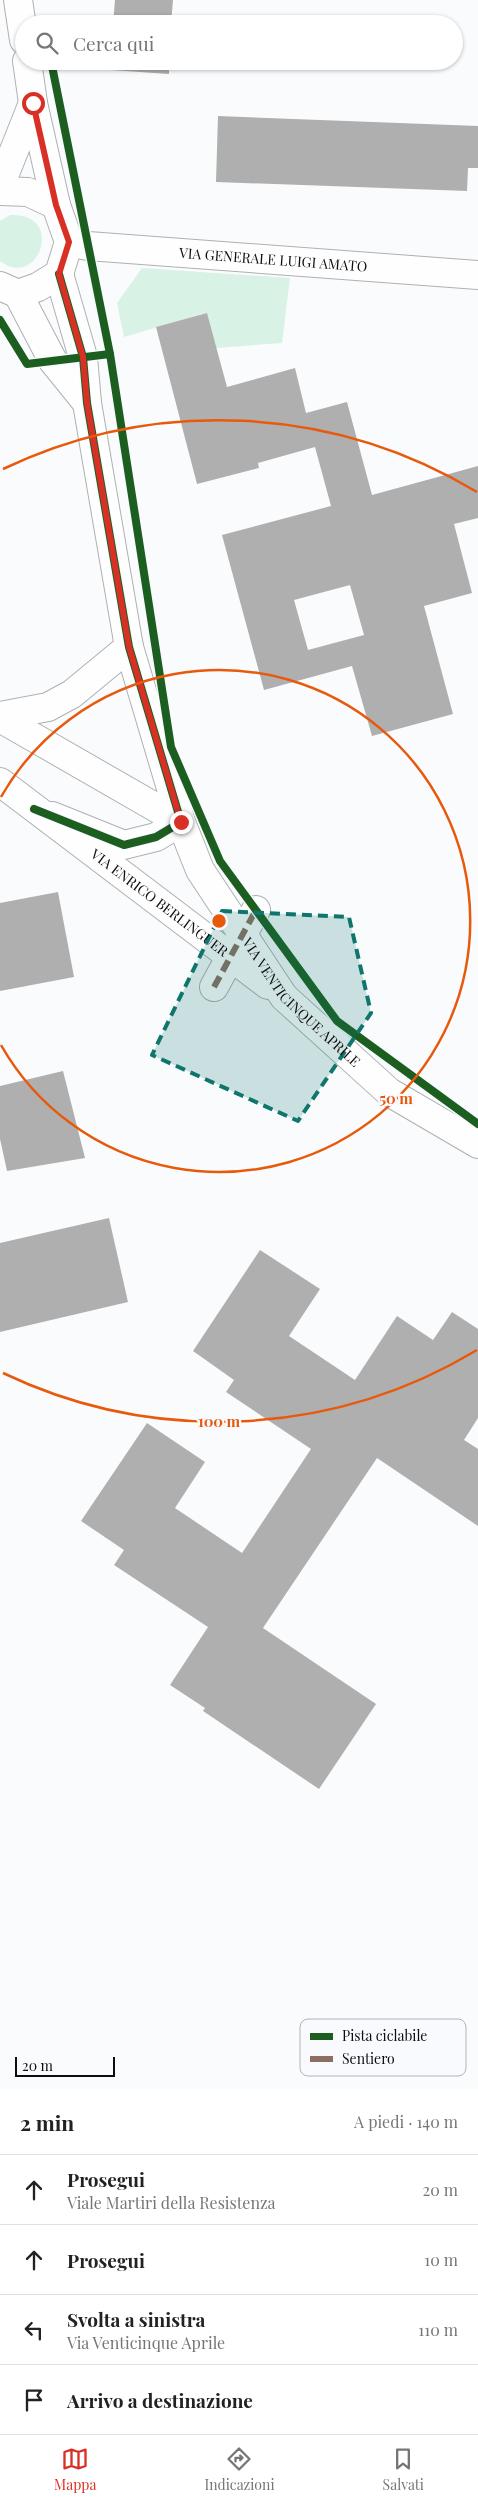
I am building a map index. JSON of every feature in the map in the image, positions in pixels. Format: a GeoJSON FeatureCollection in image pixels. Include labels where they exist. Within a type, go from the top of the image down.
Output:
{"type":"FeatureCollection","features":[{"type":"Feature","properties":{"kind":"street"},"geometry":{"type":"LineString","coordinates":[[18,0],[20,15]]}},
{"type":"Feature","properties":{"kind":"street"},"geometry":{"type":"LineString","coordinates":[[9,290],[38,287],[59,274],[69,242],[56,205],[33,103],[28,70]]}},
{"type":"Feature","properties":{"kind":"street"},"geometry":{"type":"LineString","coordinates":[[0,186],[33,103]]}},
{"type":"Feature","properties":{"kind":"street"},"geometry":{"type":"LineString","coordinates":[[0,191],[28,192],[56,205]]}},
{"type":"Feature","properties":{"kind":"street","name":"VIA GENERALE LUIGI AMATO"},"geometry":{"type":"LineString","coordinates":[[69,242],[88,246],[478,275]]}},
{"type":"Feature","properties":{"kind":"street","name":"VIA VENTICINQUE APRILE"},"geometry":{"type":"LineString","coordinates":[[59,274],[83,357],[87,403],[129,647],[181,822],[200,870],[237,946]]}},
{"type":"Feature","properties":{"kind":"street","name":"VIA VENTICINQUE APRILE"},"geometry":{"type":"LineString","coordinates":[[9,290],[53,361],[87,403]]}},
{"type":"Feature","properties":{"kind":"street"},"geometry":{"type":"LineString","coordinates":[[0,717],[48,707],[72,694],[129,647]]}},
{"type":"Feature","properties":{"kind":"street"},"geometry":{"type":"LineString","coordinates":[[0,717],[181,822]]}},
{"type":"Feature","properties":{"kind":"street","name":"VIA ENRICO BERLINGUER"},"geometry":{"type":"LineString","coordinates":[[0,782],[34,809],[237,946],[284,997]]}},
{"type":"Feature","properties":{"kind":"street","name":"VIA ENRICO BERLINGUER"},"geometry":{"type":"LineString","coordinates":[[34,809],[124,845],[156,837],[181,822]]}},
{"type":"Feature","properties":{"kind":"street"},"geometry":{"type":"LineString","coordinates":[[214,987],[256,910]]}},
{"type":"Feature","properties":{"kind":"street","name":"VIA VENTICINQUE APRILE"},"geometry":{"type":"LineString","coordinates":[[284,997],[389,1092],[478,1144]]}},
{"type":"Feature","properties":{"kind":"highlighted area"},"geometry":{"type":"Polygon","coordinates":[[[222,911],[349,917],[371,1013],[298,1121],[152,1055],[222,911]]]}},
{"type":"Feature","properties":{"kind":"green space"},"geometry":{"type":"Polygon","coordinates":[[[10,215],[27,217],[38,225],[42,236],[41,248],[35,259],[26,266],[14,268],[0,261],[0,221],[10,215]]]}},
{"type":"Feature","properties":{"kind":"green space"},"geometry":{"type":"Polygon","coordinates":[[[142,268],[290,278],[282,343],[216,348],[206,313],[124,337],[117,303],[142,268]]]}},
{"type":"Feature","properties":{"kind":"building"},"geometry":{"type":"Polygon","coordinates":[[[115,0],[173,0],[172,15],[114,15],[115,0]]]}},
{"type":"Feature","properties":{"kind":"building"},"geometry":{"type":"Polygon","coordinates":[[[111,70],[169,70],[169,74],[111,70]]]}},
{"type":"Feature","properties":{"kind":"building"},"geometry":{"type":"Polygon","coordinates":[[[218,116],[478,126],[478,168],[468,168],[467,191],[216,182],[218,116]]]}},
{"type":"Feature","properties":{"kind":"building"},"geometry":{"type":"Polygon","coordinates":[[[207,313],[227,387],[295,368],[306,413],[347,402],[372,495],[478,466],[478,518],[454,524],[472,593],[424,606],[453,714],[372,736],[352,666],[264,690],[222,535],[331,506],[315,447],[258,463],[259,468],[197,484],[156,327],[207,313]],[[350,585],[294,600],[308,650],[364,635],[350,585]]]}},
{"type":"Feature","properties":{"kind":"building"},"geometry":{"type":"Polygon","coordinates":[[[58,892],[74,977],[0,991],[0,903],[58,892]]]}},
{"type":"Feature","properties":{"kind":"building"},"geometry":{"type":"Polygon","coordinates":[[[63,1071],[85,1158],[7,1171],[0,1139],[0,1086],[63,1071]]]}},
{"type":"Feature","properties":{"kind":"building"},"geometry":{"type":"Polygon","coordinates":[[[109,1218],[128,1302],[0,1332],[0,1243],[109,1218]]]}},
{"type":"Feature","properties":{"kind":"building"},"geometry":{"type":"Polygon","coordinates":[[[260,1250],[320,1289],[289,1336],[355,1380],[397,1316],[433,1340],[452,1312],[478,1329],[478,1418],[464,1440],[478,1449],[478,1526],[377,1458],[263,1628],[376,1704],[319,1789],[203,1711],[205,1708],[170,1685],[208,1627],[114,1565],[124,1550],[81,1521],[147,1423],[205,1462],[175,1508],[242,1553],[311,1449],[226,1392],[234,1380],[193,1351],[260,1250]]]}},
{"type":"Feature","properties":{"kind":"marked path"},"geometry":{"type":"LineString","coordinates":[[214,987],[256,910]]}},
{"type":"Feature","properties":{"kind":"cycle path"},"geometry":{"type":"LineString","coordinates":[[53,70],[110,354],[171,747],[220,861],[337,1021],[478,1124]]}},
{"type":"Feature","properties":{"kind":"cycle path"},"geometry":{"type":"LineString","coordinates":[[34,809],[124,845],[156,837],[181,822],[129,647],[87,403],[83,357],[59,274]]}},
{"type":"Feature","properties":{"kind":"cycle path"},"geometry":{"type":"LineString","coordinates":[[0,320],[27,364],[110,354]]}},
{"type":"Feature","properties":{"kind":"route"},"geometry":{"type":"LineString","coordinates":[[33,103],[52,180],[56,205],[69,242],[59,274],[83,357],[87,403],[129,647],[181,822]]}}]}
